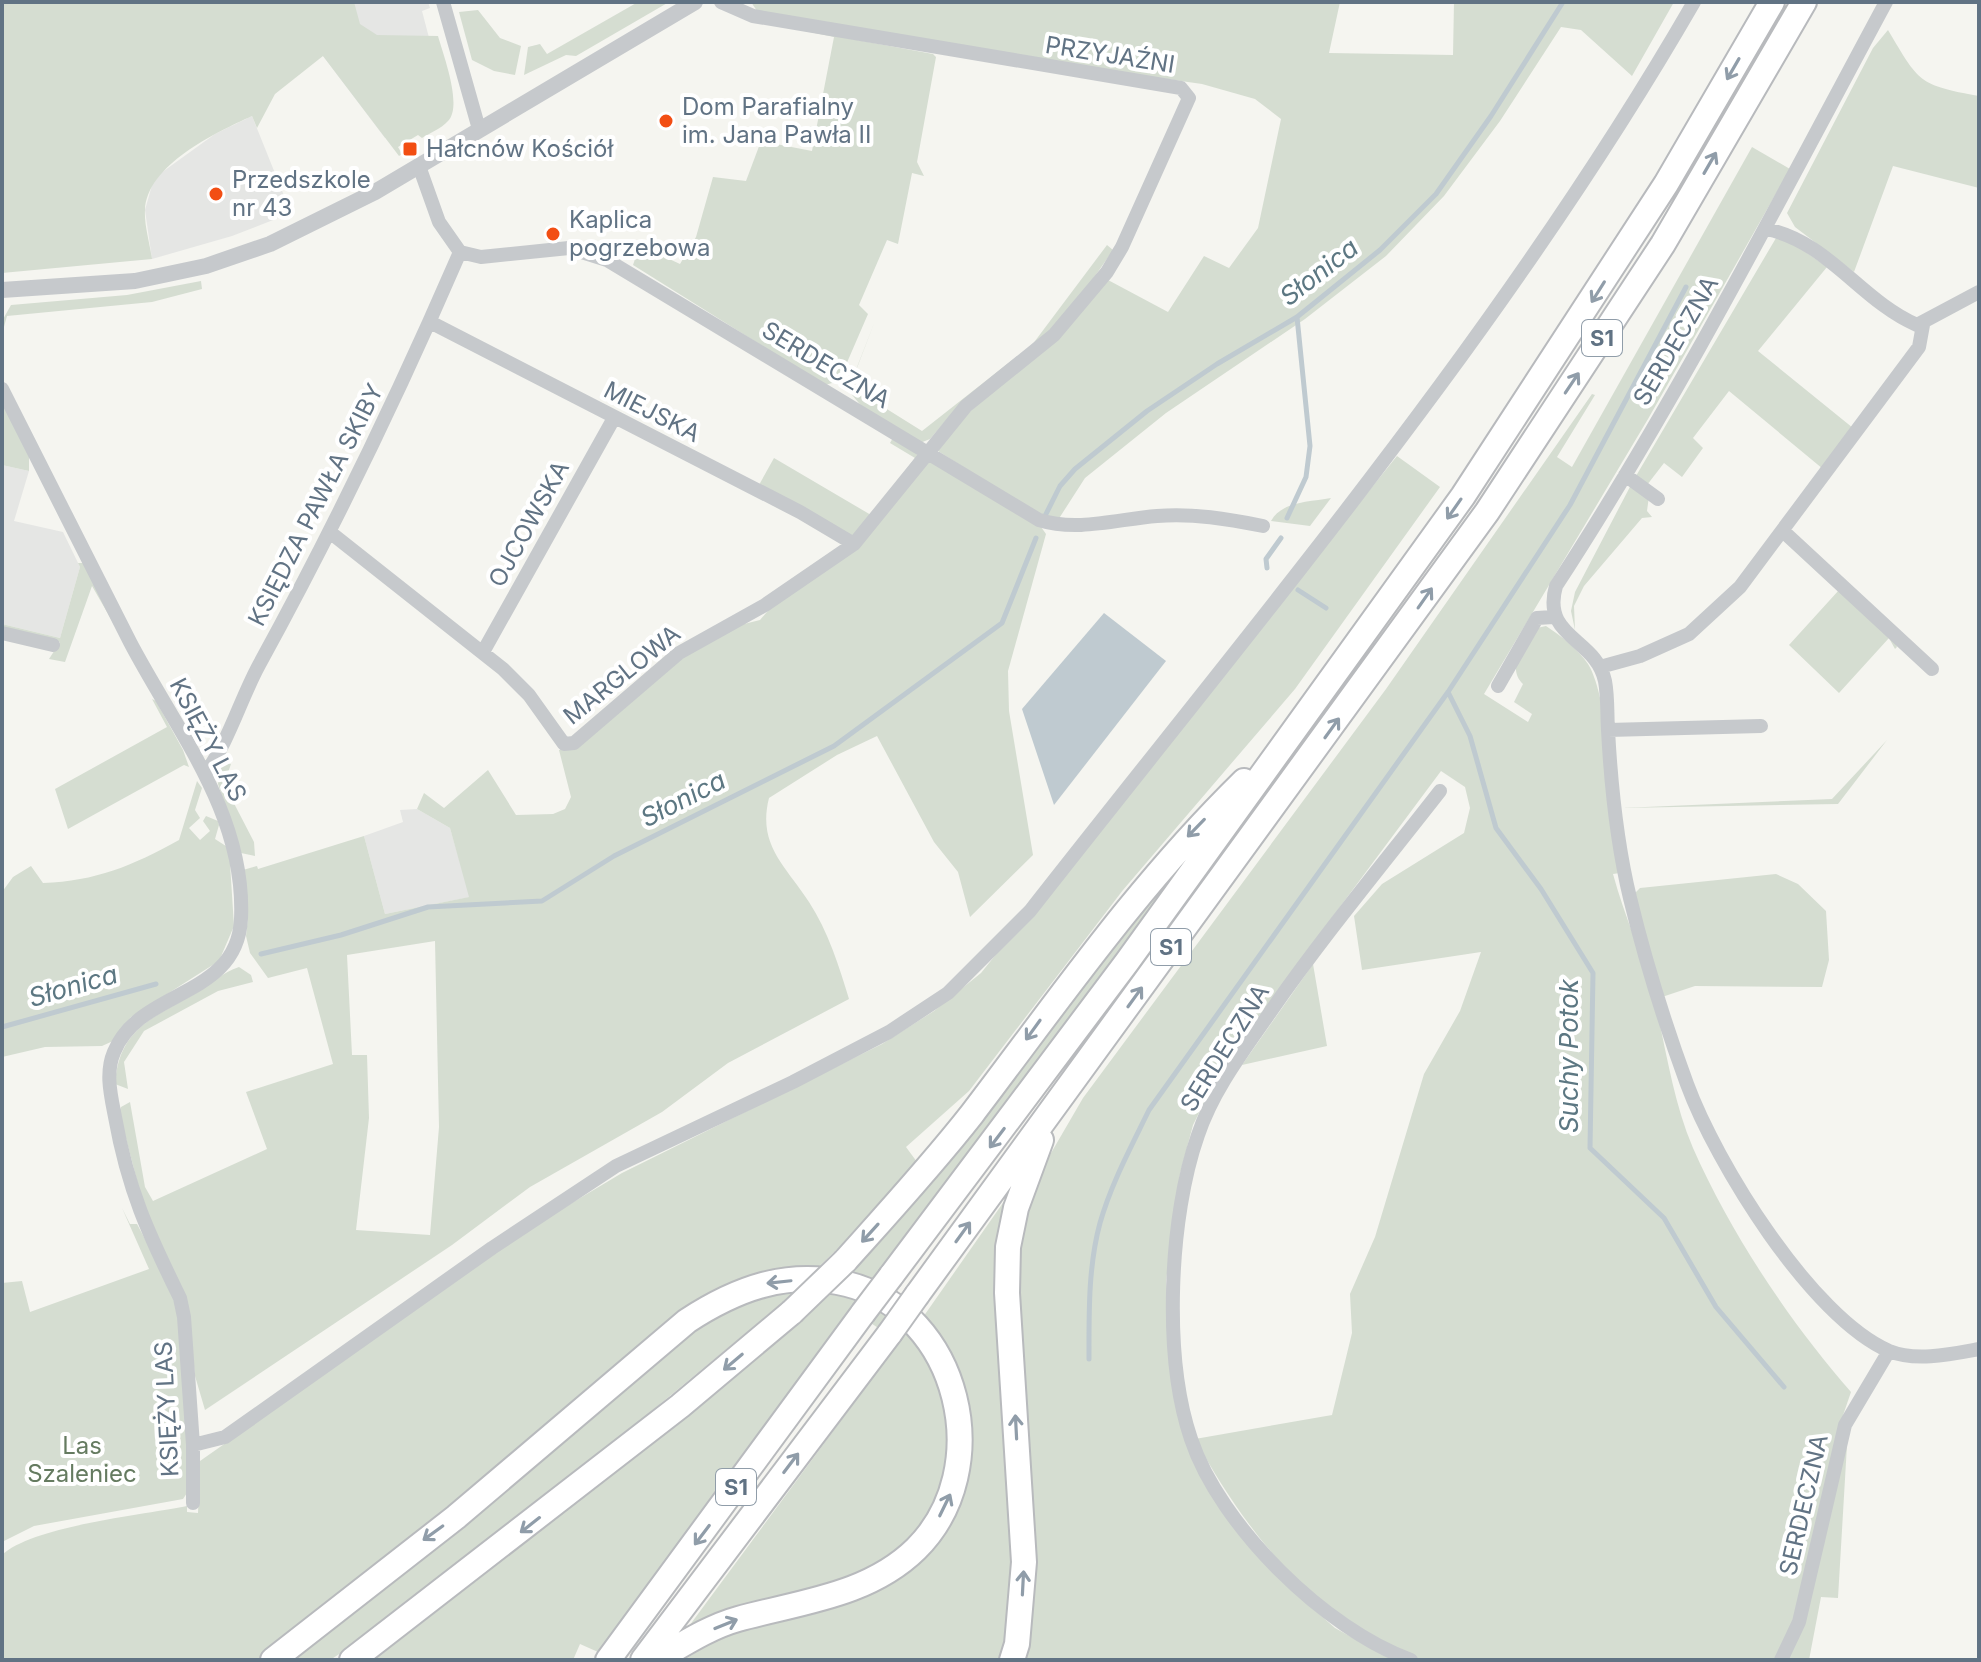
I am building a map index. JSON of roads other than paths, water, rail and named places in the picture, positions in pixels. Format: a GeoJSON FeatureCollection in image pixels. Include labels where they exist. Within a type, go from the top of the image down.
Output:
{"type":"FeatureCollection","features":[{"type":"Feature","properties":{"kind":"highway","name":"S1"},"geometry":{"type":"LineString","coordinates":[[608,1660],[863,1313],[1108,988],[1463,496],[1666,184],[1772,2]]}},
{"type":"Feature","properties":{"kind":"highway","name":"S1"},"geometry":{"type":"LineString","coordinates":[[643,1660],[890,1333],[1487,512],[1663,244],[1804,2]]}},
{"type":"Feature","properties":{"kind":"highway"},"geometry":{"type":"LineString","coordinates":[[352,1660],[588,1479],[792,1312],[845,1261],[970,1116],[1093,949],[1156,872],[1292,734]]}},
{"type":"Feature","properties":{"kind":"highway"},"geometry":{"type":"LineString","coordinates":[[1012,1660],[1017,1644],[1024,1562],[1007,1293],[1008,1247],[1031,1163],[1056,1105]]}},
{"type":"Feature","properties":{"kind":"highway"},"geometry":{"type":"LineString","coordinates":[[273,1660],[456,1517],[687,1321],[724,1297],[768,1282],[811,1279],[849,1284],[884,1300],[911,1321],[931,1345],[958,1399],[962,1436],[956,1478],[944,1510],[917,1548],[878,1577],[832,1597],[735,1620],[689,1640],[656,1660]]}},
{"type":"Feature","properties":{"kind":"street"},"geometry":{"type":"LineString","coordinates":[[443,2],[479,129]]}},
{"type":"Feature","properties":{"kind":"street"},"geometry":{"type":"LineString","coordinates":[[2,290],[135,281],[206,266],[270,244],[320,222],[419,166],[695,2]]}},
{"type":"Feature","properties":{"kind":"street","name":"PRZYJAŹNI"},"geometry":{"type":"LineString","coordinates":[[721,2],[753,16],[1181,88],[1190,94],[1149,194],[1107,272],[1054,335],[966,406],[929,453]]}},
{"type":"Feature","properties":{"kind":"street"},"geometry":{"type":"LineString","coordinates":[[193,1445],[225,1437],[492,1248],[616,1166],[793,1082],[889,1032],[948,993],[1030,911],[1462,356],[1586,181],[1694,2]]}},
{"type":"Feature","properties":{"kind":"street","name":"SERDECZNA"},"geometry":{"type":"LineString","coordinates":[[1553,617],[1551,601],[1556,586],[1625,475],[1766,229],[1886,2]]}},
{"type":"Feature","properties":{"kind":"street"},"geometry":{"type":"LineString","coordinates":[[419,166],[439,222],[460,252]]}},
{"type":"Feature","properties":{"kind":"street"},"geometry":{"type":"LineString","coordinates":[[1766,229],[1805,241],[1909,322],[1923,325],[1979,292]]}},
{"type":"Feature","properties":{"kind":"street","name":"SERDECZNA"},"geometry":{"type":"LineString","coordinates":[[460,252],[481,257],[569,248],[607,260],[1024,512],[1052,524],[1076,525],[1176,515],[1263,526]]}},
{"type":"Feature","properties":{"kind":"street","name":"KSIĘDZA PAWŁA SKIBY"},"geometry":{"type":"LineString","coordinates":[[205,774],[216,759],[255,673],[331,533],[460,252]]}},
{"type":"Feature","properties":{"kind":"street","name":"MIEJSKA"},"geometry":{"type":"LineString","coordinates":[[430,322],[786,505],[854,544]]}},
{"type":"Feature","properties":{"kind":"street"},"geometry":{"type":"LineString","coordinates":[[1600,667],[1640,656],[1689,634],[1740,587],[1919,347],[1923,325]]}},
{"type":"Feature","properties":{"kind":"street","name":"KSIĘŻY LAS"},"geometry":{"type":"LineString","coordinates":[[2,389],[136,653],[205,774],[219,802],[234,848],[240,897],[237,943],[232,957],[212,976],[141,1016],[115,1049],[109,1082],[129,1186],[180,1298],[184,1317],[193,1445],[193,1503]]}},
{"type":"Feature","properties":{"kind":"street","name":"OJCOWSKA"},"geometry":{"type":"LineString","coordinates":[[483,652],[614,418]]}},
{"type":"Feature","properties":{"kind":"street"},"geometry":{"type":"LineString","coordinates":[[854,544],[929,453]]}},
{"type":"Feature","properties":{"kind":"street"},"geometry":{"type":"LineString","coordinates":[[1625,475],[1658,499]]}},
{"type":"Feature","properties":{"kind":"street"},"geometry":{"type":"LineString","coordinates":[[1784,532],[1932,669]]}},
{"type":"Feature","properties":{"kind":"street","name":"MARGLOWA"},"geometry":{"type":"LineString","coordinates":[[331,533],[483,652],[529,695],[560,742],[574,743],[679,653],[765,605],[854,544]]}},
{"type":"Feature","properties":{"kind":"street"},"geometry":{"type":"LineString","coordinates":[[1498,686],[1537,618],[1553,617],[1600,667],[1605,681],[1617,827],[1630,898],[1688,1086],[1715,1142],[1759,1216],[1803,1279],[1847,1325],[1889,1351],[1940,1356],[1979,1349]]}},
{"type":"Feature","properties":{"kind":"street"},"geometry":{"type":"LineString","coordinates":[[2,633],[53,645]]}},
{"type":"Feature","properties":{"kind":"street"},"geometry":{"type":"LineString","coordinates":[[1608,730],[1761,726]]}},
{"type":"Feature","properties":{"kind":"street","name":"SERDECZNA"},"geometry":{"type":"LineString","coordinates":[[1411,1660],[1390,1653],[1346,1627],[1304,1593],[1275,1567],[1215,1487],[1192,1441],[1183,1409],[1174,1326],[1175,1276],[1185,1185],[1198,1134],[1220,1088],[1308,958],[1440,791]]}},
{"type":"Feature","properties":{"kind":"street","name":"SERDECZNA"},"geometry":{"type":"LineString","coordinates":[[1781,1660],[1799,1622],[1845,1425],[1889,1351]]}},
{"type":"Feature","properties":{"kind":"waterway","name":"Słonica"},"geometry":{"type":"LineString","coordinates":[[1045,516],[1060,486],[1075,469],[1147,411],[1217,364],[1297,317],[1380,250],[1436,194],[1491,116],[1563,2]]}},
{"type":"Feature","properties":{"kind":"waterway"},"geometry":{"type":"LineString","coordinates":[[1089,1359],[1091,1274],[1100,1223],[1116,1180],[1149,1110],[1448,692],[1570,505],[1686,287]]}},
{"type":"Feature","properties":{"kind":"waterway","name":"Suchy Potok"},"geometry":{"type":"LineString","coordinates":[[1287,518],[1306,477],[1310,446],[1297,317]]}},
{"type":"Feature","properties":{"kind":"waterway","name":"Słonica"},"geometry":{"type":"LineString","coordinates":[[261,954],[341,935],[428,907],[542,901],[614,856],[834,746],[1002,623],[1036,538]]}},
{"type":"Feature","properties":{"kind":"waterway"},"geometry":{"type":"LineString","coordinates":[[1267,568],[1266,559],[1281,538]]}},
{"type":"Feature","properties":{"kind":"waterway"},"geometry":{"type":"LineString","coordinates":[[1298,590],[1326,608]]}},
{"type":"Feature","properties":{"kind":"waterway","name":"Suchy Potok"},"geometry":{"type":"LineString","coordinates":[[1448,692],[1470,736],[1496,828],[1541,889],[1593,973],[1590,1148],[1664,1218],[1716,1307],[1784,1387]]}},
{"type":"Feature","properties":{"kind":"waterway","name":"Słonica"},"geometry":{"type":"LineString","coordinates":[[2,1027],[156,984]]}},
{"type":"Feature","properties":{"kind":"place","name":"Dom Parafialny im. Jana Pawła II"},"geometry":{"type":"Point","coordinates":[666,121]}},
{"type":"Feature","properties":{"kind":"place","name":"Hałcnów Kościół"},"geometry":{"type":"Point","coordinates":[410,149]}},
{"type":"Feature","properties":{"kind":"place","name":"Przedszkole nr 43"},"geometry":{"type":"Point","coordinates":[216,194]}},
{"type":"Feature","properties":{"kind":"place","name":"Kaplica pogrzebowa"},"geometry":{"type":"Point","coordinates":[553,234]}},
{"type":"Feature","properties":{"kind":"park label","name":"Las Szaleniec"},"geometry":{"type":"Point","coordinates":[82,1460]}}]}
